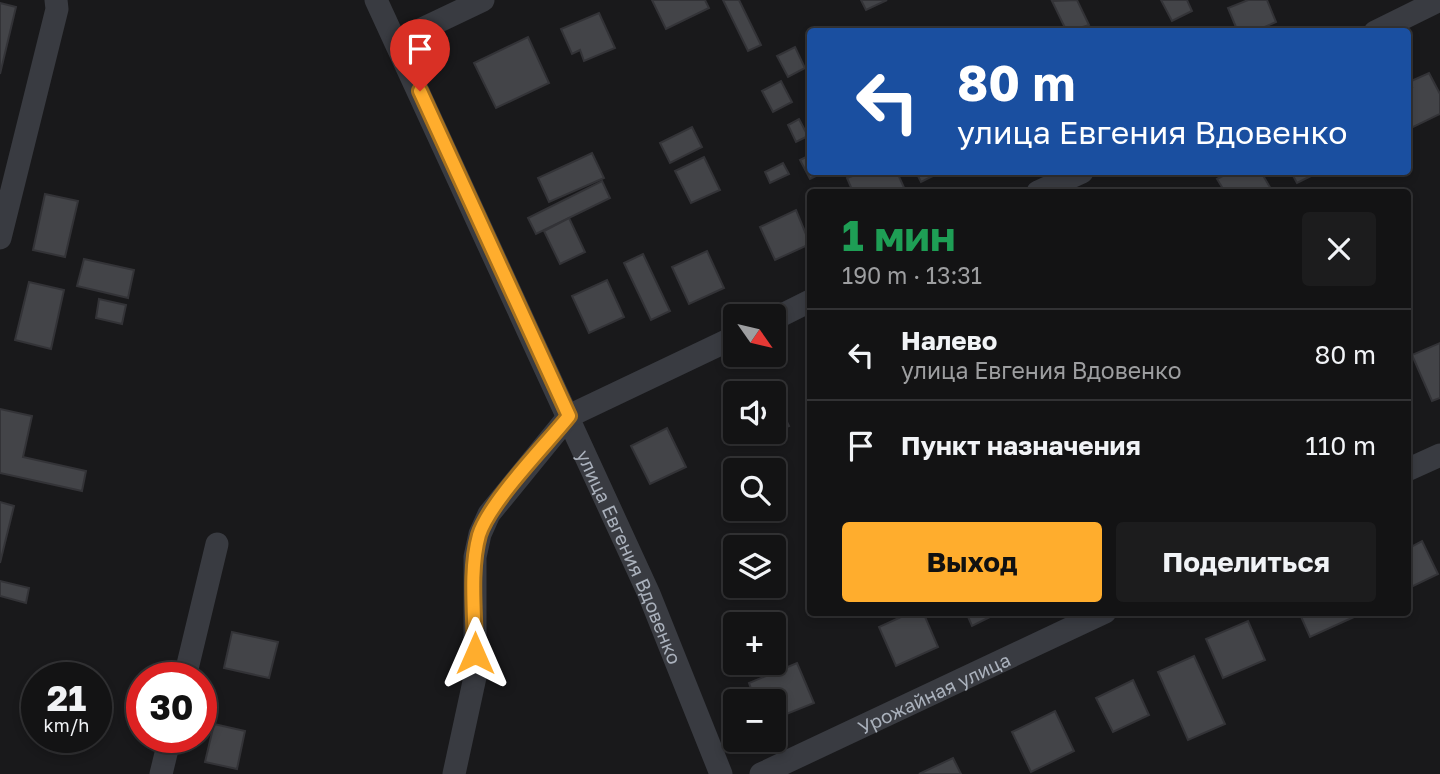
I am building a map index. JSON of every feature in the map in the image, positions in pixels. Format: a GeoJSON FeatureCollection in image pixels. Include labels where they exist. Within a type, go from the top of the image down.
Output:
{"type":"FeatureCollection","features":[{"type":"Feature","properties":{"kind":"street"},"geometry":{"type":"LineString","coordinates":[[0,238],[57,9],[56,0]]}},
{"type":"Feature","properties":{"kind":"street","name":"улица Евгения Вдовенко"},"geometry":{"type":"LineString","coordinates":[[376,0],[649,594],[721,774]]}},
{"type":"Feature","properties":{"kind":"street"},"geometry":{"type":"LineString","coordinates":[[397,41],[483,0]]}},
{"type":"Feature","properties":{"kind":"street"},"geometry":{"type":"LineString","coordinates":[[1382,28],[1440,0]]}},
{"type":"Feature","properties":{"kind":"street"},"geometry":{"type":"LineString","coordinates":[[1045,189],[1075,175]]}},
{"type":"Feature","properties":{"kind":"street"},"geometry":{"type":"LineString","coordinates":[[786,313],[807,302]]}},
{"type":"Feature","properties":{"kind":"street"},"geometry":{"type":"LineString","coordinates":[[454,774],[475,677],[475,557],[480,534],[489,514],[569,416],[723,343]]}},
{"type":"Feature","properties":{"kind":"street"},"geometry":{"type":"LineString","coordinates":[[1411,468],[1440,455]]}},
{"type":"Feature","properties":{"kind":"street"},"geometry":{"type":"LineString","coordinates":[[189,662],[217,544]]}},
{"type":"Feature","properties":{"kind":"street","name":"Урожайная улица"},"geometry":{"type":"LineString","coordinates":[[761,774],[1097,616]]}},
{"type":"Feature","properties":{"kind":"street"},"geometry":{"type":"LineString","coordinates":[[161,774],[166,753]]}},
{"type":"Feature","properties":{"kind":"building"},"geometry":{"type":"Polygon","coordinates":[[[652,0],[705,0],[709,8],[666,29],[652,0]]]}},
{"type":"Feature","properties":{"kind":"building"},"geometry":{"type":"Polygon","coordinates":[[[723,0],[739,0],[761,45],[748,51],[723,0]]]}},
{"type":"Feature","properties":{"kind":"building"},"geometry":{"type":"Polygon","coordinates":[[[861,0],[887,0],[866,10],[861,0]]]}},
{"type":"Feature","properties":{"kind":"building"},"geometry":{"type":"Polygon","coordinates":[[[1077,0],[1089,25],[1065,28],[1052,1],[1077,0]]]}},
{"type":"Feature","properties":{"kind":"building"},"geometry":{"type":"Polygon","coordinates":[[[1161,0],[1187,0],[1192,11],[1172,21],[1161,0]]]}},
{"type":"Feature","properties":{"kind":"building"},"geometry":{"type":"Polygon","coordinates":[[[1248,0],[1267,0],[1276,22],[1262,28],[1236,28],[1228,8],[1248,0]]]}},
{"type":"Feature","properties":{"kind":"building"},"geometry":{"type":"Polygon","coordinates":[[[0,3],[16,7],[0,74],[0,3]]]}},
{"type":"Feature","properties":{"kind":"building"},"geometry":{"type":"Polygon","coordinates":[[[599,13],[615,48],[584,61],[580,50],[572,54],[561,29],[599,13]]]}},
{"type":"Feature","properties":{"kind":"building"},"geometry":{"type":"Polygon","coordinates":[[[528,37],[549,83],[496,108],[474,63],[528,37]]]}},
{"type":"Feature","properties":{"kind":"building"},"geometry":{"type":"Polygon","coordinates":[[[795,47],[805,68],[788,77],[777,56],[795,47]]]}},
{"type":"Feature","properties":{"kind":"building"},"geometry":{"type":"Polygon","coordinates":[[[1429,73],[1440,94],[1440,114],[1411,128],[1412,87],[1411,81],[1429,73]]]}},
{"type":"Feature","properties":{"kind":"building"},"geometry":{"type":"Polygon","coordinates":[[[781,81],[792,102],[773,112],[762,91],[781,81]]]}},
{"type":"Feature","properties":{"kind":"building"},"geometry":{"type":"Polygon","coordinates":[[[799,119],[807,136],[796,142],[788,125],[799,119]]]}},
{"type":"Feature","properties":{"kind":"building"},"geometry":{"type":"Polygon","coordinates":[[[692,127],[702,147],[670,163],[660,143],[692,127]]]}},
{"type":"Feature","properties":{"kind":"building"},"geometry":{"type":"Polygon","coordinates":[[[592,153],[604,178],[549,202],[538,178],[592,153]]]}},
{"type":"Feature","properties":{"kind":"building"},"geometry":{"type":"Polygon","coordinates":[[[807,156],[807,173],[800,160],[807,156]]]}},
{"type":"Feature","properties":{"kind":"building"},"geometry":{"type":"Polygon","coordinates":[[[704,157],[720,190],[691,203],[675,171],[704,157]]]}},
{"type":"Feature","properties":{"kind":"building"},"geometry":{"type":"Polygon","coordinates":[[[783,163],[789,174],[770,183],[765,172],[783,163]]]}},
{"type":"Feature","properties":{"kind":"building"},"geometry":{"type":"Polygon","coordinates":[[[855,175],[898,175],[905,189],[852,189],[847,178],[855,175]]]}},
{"type":"Feature","properties":{"kind":"building"},"geometry":{"type":"Polygon","coordinates":[[[918,175],[935,175],[921,182],[918,175]]]}},
{"type":"Feature","properties":{"kind":"building"},"geometry":{"type":"Polygon","coordinates":[[[1224,175],[1263,175],[1271,189],[1223,189],[1217,179],[1224,175]]]}},
{"type":"Feature","properties":{"kind":"building"},"geometry":{"type":"Polygon","coordinates":[[[1293,175],[1313,175],[1297,183],[1293,175]]]}},
{"type":"Feature","properties":{"kind":"building"},"geometry":{"type":"Polygon","coordinates":[[[602,181],[610,198],[536,234],[528,218],[602,181]]]}},
{"type":"Feature","properties":{"kind":"building"},"geometry":{"type":"Polygon","coordinates":[[[45,194],[78,201],[65,257],[33,250],[45,194]]]}},
{"type":"Feature","properties":{"kind":"building"},"geometry":{"type":"Polygon","coordinates":[[[796,210],[807,237],[807,245],[775,260],[760,227],[796,210]]]}},
{"type":"Feature","properties":{"kind":"building"},"geometry":{"type":"Polygon","coordinates":[[[569,218],[585,252],[560,264],[544,231],[569,218]]]}},
{"type":"Feature","properties":{"kind":"building"},"geometry":{"type":"Polygon","coordinates":[[[707,251],[724,288],[689,304],[672,267],[707,251]]]}},
{"type":"Feature","properties":{"kind":"building"},"geometry":{"type":"Polygon","coordinates":[[[643,254],[670,311],[651,320],[624,263],[643,254]]]}},
{"type":"Feature","properties":{"kind":"building"},"geometry":{"type":"Polygon","coordinates":[[[84,259],[134,270],[128,298],[77,286],[84,259]]]}},
{"type":"Feature","properties":{"kind":"building"},"geometry":{"type":"Polygon","coordinates":[[[607,280],[624,317],[589,333],[572,296],[607,280]]]}},
{"type":"Feature","properties":{"kind":"building"},"geometry":{"type":"Polygon","coordinates":[[[29,282],[64,290],[51,349],[15,340],[29,282]]]}},
{"type":"Feature","properties":{"kind":"building"},"geometry":{"type":"Polygon","coordinates":[[[99,299],[126,305],[122,324],[96,318],[99,299]]]}},
{"type":"Feature","properties":{"kind":"building"},"geometry":{"type":"Polygon","coordinates":[[[1440,343],[1440,398],[1432,401],[1412,355],[1440,343]]]}},
{"type":"Feature","properties":{"kind":"building"},"geometry":{"type":"Polygon","coordinates":[[[0,409],[32,416],[23,457],[86,471],[82,491],[0,473],[0,409]]]}},
{"type":"Feature","properties":{"kind":"building"},"geometry":{"type":"Polygon","coordinates":[[[667,428],[686,467],[650,484],[631,446],[667,428]]]}},
{"type":"Feature","properties":{"kind":"building"},"geometry":{"type":"Polygon","coordinates":[[[0,502],[14,506],[0,563],[0,502]]]}},
{"type":"Feature","properties":{"kind":"building"},"geometry":{"type":"Polygon","coordinates":[[[1422,541],[1438,574],[1411,587],[1411,547],[1422,541]]]}},
{"type":"Feature","properties":{"kind":"building"},"geometry":{"type":"Polygon","coordinates":[[[0,581],[29,588],[26,603],[0,596],[0,581]]]}},
{"type":"Feature","properties":{"kind":"building"},"geometry":{"type":"Polygon","coordinates":[[[903,616],[925,616],[938,647],[896,666],[879,627],[903,616]]]}},
{"type":"Feature","properties":{"kind":"building"},"geometry":{"type":"Polygon","coordinates":[[[968,616],[992,616],[972,626],[968,616]]]}},
{"type":"Feature","properties":{"kind":"building"},"geometry":{"type":"Polygon","coordinates":[[[1301,616],[1356,616],[1310,637],[1301,616]]]}},
{"type":"Feature","properties":{"kind":"building"},"geometry":{"type":"Polygon","coordinates":[[[1248,621],[1265,660],[1223,678],[1206,639],[1248,621]]]}},
{"type":"Feature","properties":{"kind":"building"},"geometry":{"type":"Polygon","coordinates":[[[232,632],[278,642],[269,678],[224,668],[232,632]]]}},
{"type":"Feature","properties":{"kind":"building"},"geometry":{"type":"Polygon","coordinates":[[[1194,656],[1225,724],[1188,740],[1158,672],[1194,656]]]}},
{"type":"Feature","properties":{"kind":"building"},"geometry":{"type":"Polygon","coordinates":[[[797,663],[814,703],[786,714],[786,689],[751,689],[749,683],[768,675],[786,675],[786,668],[797,663]]]}},
{"type":"Feature","properties":{"kind":"building"},"geometry":{"type":"Polygon","coordinates":[[[1133,680],[1149,715],[1113,732],[1096,698],[1133,680]]]}},
{"type":"Feature","properties":{"kind":"building"},"geometry":{"type":"Polygon","coordinates":[[[1055,711],[1074,751],[1031,772],[1012,732],[1055,711]]]}},
{"type":"Feature","properties":{"kind":"building"},"geometry":{"type":"Polygon","coordinates":[[[217,725],[245,731],[237,769],[205,762],[207,753],[217,753],[217,725]]]}},
{"type":"Feature","properties":{"kind":"building"},"geometry":{"type":"Polygon","coordinates":[[[953,758],[961,774],[919,774],[953,758]]]}},
{"type":"Feature","properties":{"kind":"route"},"geometry":{"type":"LineString","coordinates":[[420,91],[569,416],[489,514],[480,534],[475,557],[475,653]]}}]}
